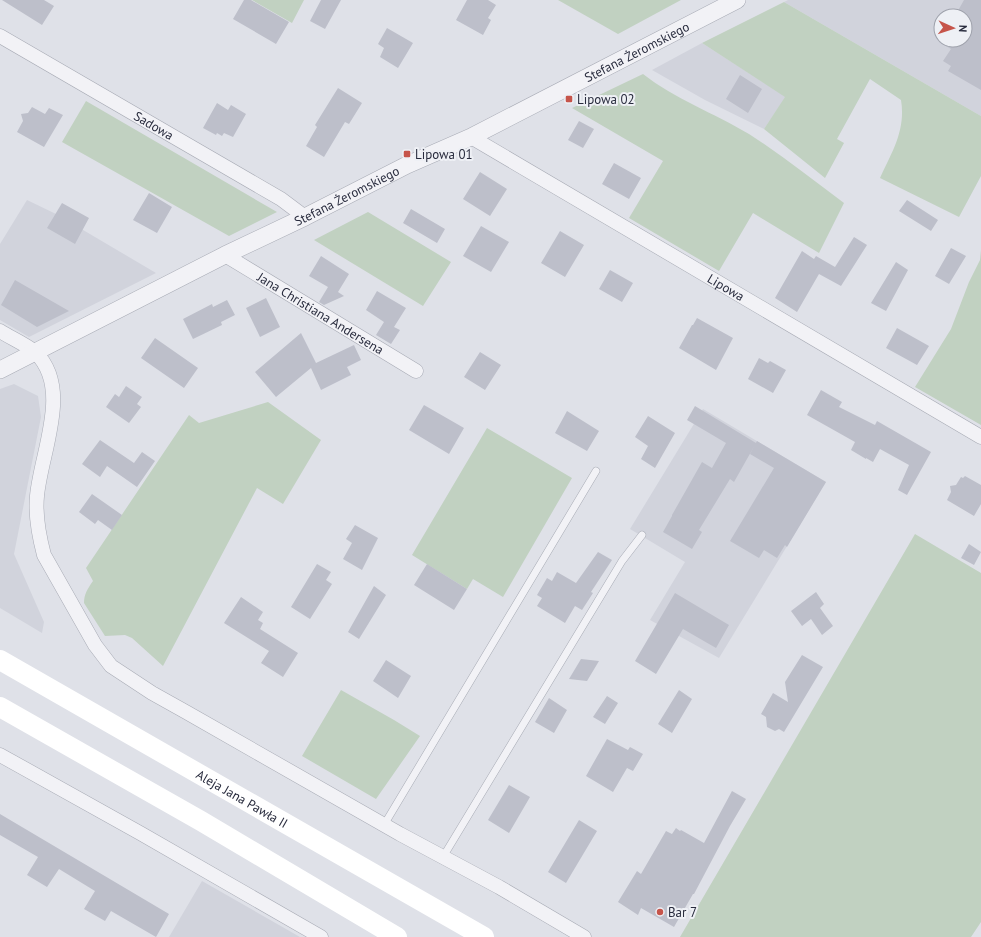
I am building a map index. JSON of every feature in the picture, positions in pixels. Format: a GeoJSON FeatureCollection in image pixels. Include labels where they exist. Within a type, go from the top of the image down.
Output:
{"type":"FeatureCollection","features":[{"type":"Feature","properties":{"kind":"main road","name":"Aleja Jana Pawła II"},"geometry":{"type":"LineString","coordinates":[[0,660],[484,937]]}},
{"type":"Feature","properties":{"kind":"main road"},"geometry":{"type":"LineString","coordinates":[[0,707],[194,818],[397,937]]}},
{"type":"Feature","properties":{"kind":"street","name":"Stefana Żeromskiego"},"geometry":{"type":"LineString","coordinates":[[0,370],[225,255],[305,217],[407,165],[471,137],[737,0]]}},
{"type":"Feature","properties":{"kind":"street","name":"Sadowa"},"geometry":{"type":"LineString","coordinates":[[0,36],[281,199],[305,217]]}},
{"type":"Feature","properties":{"kind":"street","name":"Lipowa"},"geometry":{"type":"LineString","coordinates":[[471,137],[981,437]]}},
{"type":"Feature","properties":{"kind":"street","name":"Jana Christiana Andersena"},"geometry":{"type":"LineString","coordinates":[[225,255],[416,371]]}},
{"type":"Feature","properties":{"kind":"street"},"geometry":{"type":"LineString","coordinates":[[0,331],[36,352],[48,368],[52,381],[54,408],[37,495],[36,512],[41,543],[44,555],[95,645],[111,666],[152,693],[384,825],[498,887],[584,937]]}},
{"type":"Feature","properties":{"kind":"street"},"geometry":{"type":"LineString","coordinates":[[0,755],[147,836],[321,937]]}},
{"type":"Feature","properties":{"kind":"lane"},"geometry":{"type":"LineString","coordinates":[[384,825],[596,471]]}},
{"type":"Feature","properties":{"kind":"lane"},"geometry":{"type":"LineString","coordinates":[[443,857],[622,561],[642,535]]}},
{"type":"Feature","properties":{"kind":"shaded area"},"geometry":{"type":"Polygon","coordinates":[[[788,0],[981,0],[981,116],[784,2],[788,0]]]}},
{"type":"Feature","properties":{"kind":"shaded area"},"geometry":{"type":"Polygon","coordinates":[[[702,43],[786,97],[764,129],[705,100],[652,70],[702,43]]]}},
{"type":"Feature","properties":{"kind":"shaded area"},"geometry":{"type":"Polygon","coordinates":[[[27,200],[56,214],[156,273],[29,337],[0,320],[0,244],[27,200]]]}},
{"type":"Feature","properties":{"kind":"shaded area"},"geometry":{"type":"Polygon","coordinates":[[[14,384],[38,396],[41,417],[14,554],[44,622],[42,633],[0,608],[0,389],[14,384]]]}},
{"type":"Feature","properties":{"kind":"shaded area"},"geometry":{"type":"Polygon","coordinates":[[[703,409],[826,482],[719,658],[650,620],[685,562],[630,529],[703,409]]]}},
{"type":"Feature","properties":{"kind":"shaded area"},"geometry":{"type":"Polygon","coordinates":[[[202,881],[300,937],[169,937],[202,881]]]}},
{"type":"Feature","properties":{"kind":"green space"},"geometry":{"type":"Polygon","coordinates":[[[252,0],[304,0],[292,23],[252,0]]]}},
{"type":"Feature","properties":{"kind":"green space"},"geometry":{"type":"Polygon","coordinates":[[[558,0],[681,0],[618,34],[558,0]]]}},
{"type":"Feature","properties":{"kind":"green space"},"geometry":{"type":"Polygon","coordinates":[[[784,2],[981,116],[981,176],[959,217],[880,178],[900,131],[902,121],[901,100],[870,79],[837,139],[844,143],[825,178],[764,129],[785,97],[702,43],[784,2]]]}},
{"type":"Feature","properties":{"kind":"green space"},"geometry":{"type":"Polygon","coordinates":[[[643,74],[668,91],[749,134],[844,203],[819,253],[753,213],[719,271],[629,218],[663,161],[572,108],[643,74]]]}},
{"type":"Feature","properties":{"kind":"green space"},"geometry":{"type":"Polygon","coordinates":[[[86,101],[277,212],[229,236],[62,142],[86,101]]]}},
{"type":"Feature","properties":{"kind":"green space"},"geometry":{"type":"Polygon","coordinates":[[[368,212],[451,262],[423,306],[314,240],[368,212]]]}},
{"type":"Feature","properties":{"kind":"green space"},"geometry":{"type":"Polygon","coordinates":[[[981,250],[981,425],[915,387],[951,329],[969,282],[980,260],[981,250]]]}},
{"type":"Feature","properties":{"kind":"green space"},"geometry":{"type":"Polygon","coordinates":[[[268,402],[321,440],[283,504],[257,488],[163,666],[132,638],[125,635],[105,636],[84,603],[87,591],[93,581],[86,568],[189,415],[199,423],[268,402]]]}},
{"type":"Feature","properties":{"kind":"green space"},"geometry":{"type":"Polygon","coordinates":[[[487,428],[572,478],[503,597],[473,579],[467,589],[412,555],[487,428]]]}},
{"type":"Feature","properties":{"kind":"green space"},"geometry":{"type":"Polygon","coordinates":[[[915,534],[981,573],[981,922],[971,937],[680,937],[915,534]]]}},
{"type":"Feature","properties":{"kind":"green space"},"geometry":{"type":"Polygon","coordinates":[[[341,690],[420,736],[376,799],[302,756],[341,690]]]}},
{"type":"Feature","properties":{"kind":"building"},"geometry":{"type":"Polygon","coordinates":[[[2,0],[44,0],[54,6],[42,25],[2,0]]]}},
{"type":"Feature","properties":{"kind":"building"},"geometry":{"type":"Polygon","coordinates":[[[244,0],[251,0],[289,22],[276,44],[233,19],[244,0]]]}},
{"type":"Feature","properties":{"kind":"building"},"geometry":{"type":"Polygon","coordinates":[[[321,0],[341,0],[325,29],[310,21],[321,0]]]}},
{"type":"Feature","properties":{"kind":"building"},"geometry":{"type":"Polygon","coordinates":[[[467,0],[488,0],[496,5],[488,18],[491,20],[483,35],[456,20],[467,0]]]}},
{"type":"Feature","properties":{"kind":"building"},"geometry":{"type":"Polygon","coordinates":[[[964,0],[981,0],[981,90],[948,71],[951,66],[943,61],[951,49],[949,48],[973,48],[973,8],[960,8],[964,0]]]}},
{"type":"Feature","properties":{"kind":"building"},"geometry":{"type":"Polygon","coordinates":[[[387,28],[413,43],[398,68],[380,57],[384,48],[378,44],[387,28]]]}},
{"type":"Feature","properties":{"kind":"building"},"geometry":{"type":"Polygon","coordinates":[[[740,75],[762,89],[748,113],[726,99],[740,75]]]}},
{"type":"Feature","properties":{"kind":"building"},"geometry":{"type":"Polygon","coordinates":[[[338,88],[362,103],[349,124],[345,122],[324,157],[306,146],[317,127],[315,125],[338,88]]]}},
{"type":"Feature","properties":{"kind":"building"},"geometry":{"type":"Polygon","coordinates":[[[217,103],[228,110],[231,105],[246,114],[233,137],[224,133],[222,136],[217,133],[216,135],[203,128],[217,103]]]}},
{"type":"Feature","properties":{"kind":"building"},"geometry":{"type":"Polygon","coordinates":[[[32,107],[45,114],[49,108],[63,115],[44,147],[17,132],[23,121],[21,114],[28,113],[32,107]]]}},
{"type":"Feature","properties":{"kind":"building"},"geometry":{"type":"Polygon","coordinates":[[[579,121],[594,129],[583,148],[568,140],[579,121]]]}},
{"type":"Feature","properties":{"kind":"building"},"geometry":{"type":"Polygon","coordinates":[[[614,163],[641,178],[629,199],[602,184],[614,163]]]}},
{"type":"Feature","properties":{"kind":"building"},"geometry":{"type":"Polygon","coordinates":[[[480,172],[507,189],[490,216],[463,199],[480,172]]]}},
{"type":"Feature","properties":{"kind":"building"},"geometry":{"type":"Polygon","coordinates":[[[149,193],[172,207],[157,233],[133,220],[149,193]]]}},
{"type":"Feature","properties":{"kind":"building"},"geometry":{"type":"Polygon","coordinates":[[[907,200],[938,220],[931,231],[899,211],[907,200]]]}},
{"type":"Feature","properties":{"kind":"building"},"geometry":{"type":"Polygon","coordinates":[[[62,203],[89,218],[75,244],[47,228],[62,203]]]}},
{"type":"Feature","properties":{"kind":"building"},"geometry":{"type":"Polygon","coordinates":[[[411,209],[445,229],[437,243],[403,223],[411,209]]]}},
{"type":"Feature","properties":{"kind":"building"},"geometry":{"type":"Polygon","coordinates":[[[481,226],[509,242],[491,272],[463,256],[481,226]]]}},
{"type":"Feature","properties":{"kind":"building"},"geometry":{"type":"Polygon","coordinates":[[[560,231],[584,245],[565,277],[541,263],[560,231]]]}},
{"type":"Feature","properties":{"kind":"building"},"geometry":{"type":"Polygon","coordinates":[[[854,237],[867,245],[841,286],[819,274],[797,312],[775,298],[802,251],[814,259],[816,256],[835,267],[854,237]]]}},
{"type":"Feature","properties":{"kind":"building"},"geometry":{"type":"Polygon","coordinates":[[[951,248],[966,256],[949,284],[935,276],[951,248]]]}},
{"type":"Feature","properties":{"kind":"building"},"geometry":{"type":"Polygon","coordinates":[[[321,256],[349,274],[338,292],[344,296],[324,305],[319,302],[328,287],[309,276],[321,256]]]}},
{"type":"Feature","properties":{"kind":"building"},"geometry":{"type":"Polygon","coordinates":[[[896,262],[908,270],[886,311],[871,303],[896,262]]]}},
{"type":"Feature","properties":{"kind":"building"},"geometry":{"type":"Polygon","coordinates":[[[610,270],[633,283],[622,302],[599,289],[610,270]]]}},
{"type":"Feature","properties":{"kind":"building"},"geometry":{"type":"Polygon","coordinates":[[[15,280],[69,311],[37,327],[1,305],[15,280]]]}},
{"type":"Feature","properties":{"kind":"building"},"geometry":{"type":"Polygon","coordinates":[[[377,291],[406,308],[394,327],[400,330],[391,344],[376,335],[384,322],[366,310],[377,291]]]}},
{"type":"Feature","properties":{"kind":"building"},"geometry":{"type":"Polygon","coordinates":[[[266,298],[280,327],[260,337],[246,308],[266,298]]]}},
{"type":"Feature","properties":{"kind":"building"},"geometry":{"type":"Polygon","coordinates":[[[227,300],[235,315],[221,322],[222,325],[193,339],[183,319],[212,304],[213,307],[227,300]]]}},
{"type":"Feature","properties":{"kind":"building"},"geometry":{"type":"Polygon","coordinates":[[[697,318],[733,338],[716,370],[679,348],[697,318]]]}},
{"type":"Feature","properties":{"kind":"building"},"geometry":{"type":"Polygon","coordinates":[[[897,328],[929,346],[917,365],[886,348],[897,328]]]}},
{"type":"Feature","properties":{"kind":"building"},"geometry":{"type":"Polygon","coordinates":[[[301,333],[316,363],[354,345],[361,360],[347,367],[351,375],[321,390],[311,368],[276,397],[255,372],[301,333]]]}},
{"type":"Feature","properties":{"kind":"building"},"geometry":{"type":"Polygon","coordinates":[[[155,338],[198,368],[184,388],[141,358],[155,338]]]}},
{"type":"Feature","properties":{"kind":"building"},"geometry":{"type":"Polygon","coordinates":[[[480,352],[501,365],[485,390],[464,377],[480,352]]]}},
{"type":"Feature","properties":{"kind":"building"},"geometry":{"type":"Polygon","coordinates":[[[759,358],[768,363],[770,361],[786,370],[773,393],[748,379],[759,358]]]}},
{"type":"Feature","properties":{"kind":"building"},"geometry":{"type":"Polygon","coordinates":[[[126,386],[142,397],[137,404],[141,407],[129,423],[106,407],[115,394],[119,397],[126,386]]]}},
{"type":"Feature","properties":{"kind":"building"},"geometry":{"type":"Polygon","coordinates":[[[821,390],[842,402],[839,407],[875,425],[877,421],[931,452],[907,495],[898,490],[909,465],[880,449],[873,462],[866,459],[851,450],[855,442],[807,415],[821,390]]]}},
{"type":"Feature","properties":{"kind":"building"},"geometry":{"type":"Polygon","coordinates":[[[424,405],[464,428],[449,454],[409,430],[424,405]]]}},
{"type":"Feature","properties":{"kind":"building"},"geometry":{"type":"Polygon","coordinates":[[[695,406],[756,443],[734,482],[730,479],[699,530],[702,532],[692,549],[663,532],[702,462],[712,468],[726,443],[687,420],[695,406]]]}},
{"type":"Feature","properties":{"kind":"building"},"geometry":{"type":"Polygon","coordinates":[[[567,411],[599,431],[587,451],[555,433],[567,411]]]}},
{"type":"Feature","properties":{"kind":"building"},"geometry":{"type":"Polygon","coordinates":[[[648,416],[675,433],[655,468],[641,459],[648,446],[635,437],[648,416]]]}},
{"type":"Feature","properties":{"kind":"building"},"geometry":{"type":"Polygon","coordinates":[[[100,440],[134,463],[142,452],[155,461],[137,487],[107,466],[100,477],[82,464],[100,440]]]}},
{"type":"Feature","properties":{"kind":"building"},"geometry":{"type":"Polygon","coordinates":[[[757,441],[826,482],[787,547],[785,545],[777,558],[764,550],[759,558],[730,541],[774,468],[750,454],[757,441]]]}},
{"type":"Feature","properties":{"kind":"building"},"geometry":{"type":"Polygon","coordinates":[[[965,476],[981,485],[981,504],[974,516],[947,500],[951,492],[950,486],[956,485],[961,477],[963,478],[965,476]]]}},
{"type":"Feature","properties":{"kind":"building"},"geometry":{"type":"Polygon","coordinates":[[[92,494],[122,515],[112,530],[98,520],[95,524],[79,512],[92,494]]]}},
{"type":"Feature","properties":{"kind":"building"},"geometry":{"type":"Polygon","coordinates":[[[355,525],[378,538],[362,570],[343,559],[352,543],[346,539],[355,525]]]}},
{"type":"Feature","properties":{"kind":"building"},"geometry":{"type":"Polygon","coordinates":[[[969,544],[981,552],[974,565],[961,558],[969,544]]]}},
{"type":"Feature","properties":{"kind":"building"},"geometry":{"type":"Polygon","coordinates":[[[598,552],[612,560],[591,592],[593,593],[582,610],[575,606],[565,623],[537,606],[542,598],[537,595],[547,578],[552,581],[557,572],[576,583],[598,552]]]}},
{"type":"Feature","properties":{"kind":"building"},"geometry":{"type":"Polygon","coordinates":[[[317,564],[331,572],[326,580],[332,584],[310,619],[291,607],[317,564]]]}},
{"type":"Feature","properties":{"kind":"building"},"geometry":{"type":"Polygon","coordinates":[[[427,564],[467,589],[454,610],[414,585],[427,564]]]}},
{"type":"Feature","properties":{"kind":"building"},"geometry":{"type":"Polygon","coordinates":[[[374,586],[386,595],[359,639],[348,632],[374,586]]]}},
{"type":"Feature","properties":{"kind":"building"},"geometry":{"type":"Polygon","coordinates":[[[816,592],[824,604],[820,608],[833,626],[822,635],[811,619],[802,626],[791,611],[816,592]]]}},
{"type":"Feature","properties":{"kind":"building"},"geometry":{"type":"Polygon","coordinates":[[[675,593],[729,625],[716,648],[683,629],[656,674],[635,661],[675,593]]]}},
{"type":"Feature","properties":{"kind":"building"},"geometry":{"type":"Polygon","coordinates":[[[241,597],[263,612],[258,620],[263,623],[260,629],[298,653],[283,677],[261,663],[269,651],[224,623],[241,597]]]}},
{"type":"Feature","properties":{"kind":"building"},"geometry":{"type":"Polygon","coordinates":[[[802,655],[823,667],[784,732],[779,729],[775,731],[767,727],[766,717],[761,714],[773,693],[788,702],[785,682],[802,655]]]}},
{"type":"Feature","properties":{"kind":"building"},"geometry":{"type":"Polygon","coordinates":[[[581,659],[599,661],[587,681],[569,679],[581,659]]]}},
{"type":"Feature","properties":{"kind":"building"},"geometry":{"type":"Polygon","coordinates":[[[386,660],[411,676],[398,698],[373,681],[386,660]]]}},
{"type":"Feature","properties":{"kind":"building"},"geometry":{"type":"Polygon","coordinates":[[[679,690],[692,699],[672,733],[658,724],[679,690]]]}},
{"type":"Feature","properties":{"kind":"building"},"geometry":{"type":"Polygon","coordinates":[[[607,696],[618,703],[605,724],[593,717],[607,696]]]}},
{"type":"Feature","properties":{"kind":"building"},"geometry":{"type":"Polygon","coordinates":[[[549,698],[567,710],[554,733],[535,722],[549,698]]]}},
{"type":"Feature","properties":{"kind":"building"},"geometry":{"type":"Polygon","coordinates":[[[607,739],[628,750],[630,747],[643,754],[633,771],[627,768],[613,792],[586,776],[607,739]]]}},
{"type":"Feature","properties":{"kind":"building"},"geometry":{"type":"Polygon","coordinates":[[[509,785],[530,797],[509,833],[488,820],[509,785]]]}},
{"type":"Feature","properties":{"kind":"building"},"geometry":{"type":"Polygon","coordinates":[[[732,791],[746,799],[694,894],[674,927],[641,908],[638,915],[618,902],[637,871],[641,874],[666,831],[672,834],[676,828],[704,843],[732,791]]]}},
{"type":"Feature","properties":{"kind":"building"},"geometry":{"type":"Polygon","coordinates":[[[0,814],[169,914],[156,937],[111,911],[105,921],[84,909],[95,891],[59,869],[47,887],[27,875],[38,857],[0,835],[0,814]]]}},
{"type":"Feature","properties":{"kind":"building"},"geometry":{"type":"Polygon","coordinates":[[[579,820],[597,831],[566,883],[548,872],[579,820]]]}},
{"type":"Feature","properties":{"kind":"place","name":"Lipowa 02"},"geometry":{"type":"Point","coordinates":[569,99]}},
{"type":"Feature","properties":{"kind":"place","name":"Lipowa 01"},"geometry":{"type":"Point","coordinates":[407,154]}},
{"type":"Feature","properties":{"kind":"place","name":"Bar 7"},"geometry":{"type":"Point","coordinates":[660,912]}}]}
